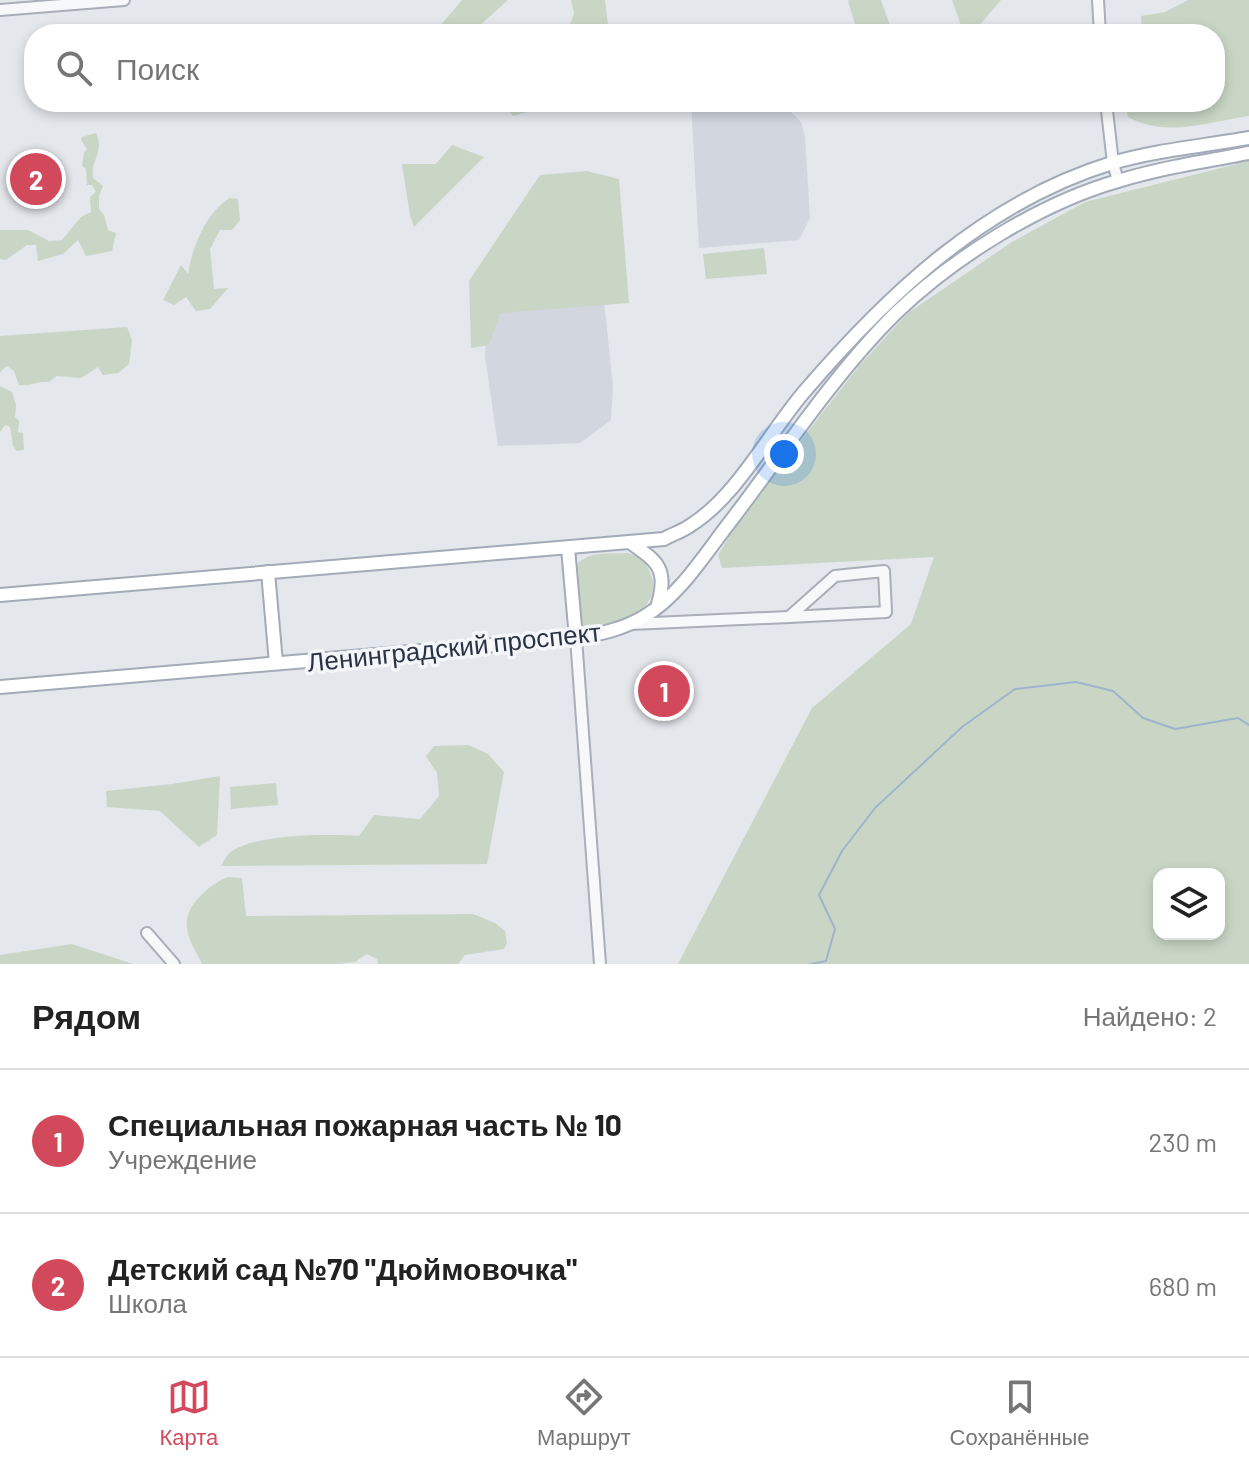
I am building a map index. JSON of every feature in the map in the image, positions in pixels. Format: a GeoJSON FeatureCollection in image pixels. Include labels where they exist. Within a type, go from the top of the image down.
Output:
{"type":"FeatureCollection","features":[{"type":"Feature","properties":{"kind":"main road"},"geometry":{"type":"LineString","coordinates":[[0,595],[664,539],[692,525],[731,489],[802,394],[889,299],[981,226],[1027,199],[1113,163],[1249,138]]}},
{"type":"Feature","properties":{"kind":"main road","name":"Ленинградский проспект"},"geometry":{"type":"LineString","coordinates":[[0,687],[576,638],[606,633],[630,623],[657,607],[689,575],[817,407],[896,313],[938,277],[979,249],[1054,207],[1118,181],[1249,153]]}},
{"type":"Feature","properties":{"kind":"main road"},"geometry":{"type":"LineString","coordinates":[[631,543],[654,559],[660,569],[664,581],[657,607]]}},
{"type":"Feature","properties":{"kind":"main road"},"geometry":{"type":"LineString","coordinates":[[568,548],[576,638]]}},
{"type":"Feature","properties":{"kind":"main road"},"geometry":{"type":"LineString","coordinates":[[268,572],[276,663]]}},
{"type":"Feature","properties":{"kind":"street"},"geometry":{"type":"LineString","coordinates":[[0,10],[124,0]]}},
{"type":"Feature","properties":{"kind":"street"},"geometry":{"type":"LineString","coordinates":[[1098,0],[1099,24]]}},
{"type":"Feature","properties":{"kind":"street"},"geometry":{"type":"LineString","coordinates":[[1107,112],[1118,181]]}},
{"type":"Feature","properties":{"kind":"street"},"geometry":{"type":"LineString","coordinates":[[630,623],[789,617],[886,612],[884,571],[835,576],[789,617]]}},
{"type":"Feature","properties":{"kind":"street"},"geometry":{"type":"LineString","coordinates":[[576,638],[600,964]]}},
{"type":"Feature","properties":{"kind":"street"},"geometry":{"type":"LineString","coordinates":[[147,933],[174,964]]}},
{"type":"Feature","properties":{"kind":"shaded area"},"geometry":{"type":"Polygon","coordinates":[[[692,112],[791,112],[801,122],[805,136],[810,218],[799,240],[699,248],[692,112]]]}},
{"type":"Feature","properties":{"kind":"shaded area"},"geometry":{"type":"Polygon","coordinates":[[[490,272],[603,293],[613,386],[611,420],[580,443],[498,446],[485,356],[490,272]]]}},
{"type":"Feature","properties":{"kind":"green space"},"geometry":{"type":"Polygon","coordinates":[[[462,0],[507,0],[481,24],[442,24],[462,0]]]}},
{"type":"Feature","properties":{"kind":"green space"},"geometry":{"type":"Polygon","coordinates":[[[571,0],[605,0],[608,24],[570,24],[574,13],[571,0]]]}},
{"type":"Feature","properties":{"kind":"green space"},"geometry":{"type":"Polygon","coordinates":[[[881,0],[889,24],[855,24],[848,1],[881,0]]]}},
{"type":"Feature","properties":{"kind":"green space"},"geometry":{"type":"Polygon","coordinates":[[[952,0],[1001,0],[981,24],[960,24],[952,0]]]}},
{"type":"Feature","properties":{"kind":"green space"},"geometry":{"type":"Polygon","coordinates":[[[1188,0],[1249,0],[1249,116],[1187,127],[1157,127],[1128,117],[1127,112],[1225,112],[1225,24],[1141,24],[1141,16],[1165,12],[1188,0]]]}},
{"type":"Feature","properties":{"kind":"green space"},"geometry":{"type":"Polygon","coordinates":[[[96,133],[99,146],[93,178],[103,186],[99,209],[108,230],[116,233],[112,251],[86,256],[78,240],[63,254],[38,261],[36,245],[27,245],[6,260],[0,259],[0,230],[28,230],[49,241],[62,240],[81,217],[91,212],[90,197],[96,192],[92,185],[87,185],[86,169],[82,166],[87,149],[81,140],[96,133]]]}},
{"type":"Feature","properties":{"kind":"green space"},"geometry":{"type":"Polygon","coordinates":[[[452,145],[484,157],[414,227],[402,164],[436,164],[452,145]]]}},
{"type":"Feature","properties":{"kind":"green space"},"geometry":{"type":"Polygon","coordinates":[[[1249,161],[1249,964],[678,964],[812,708],[911,624],[934,557],[722,568],[718,555],[741,517],[859,366],[908,313],[1012,242],[1085,202],[1249,161]]]}},
{"type":"Feature","properties":{"kind":"green space"},"geometry":{"type":"Polygon","coordinates":[[[587,171],[619,179],[629,303],[500,313],[489,345],[471,348],[469,281],[540,175],[587,171]]]}},
{"type":"Feature","properties":{"kind":"green space"},"geometry":{"type":"Polygon","coordinates":[[[230,198],[238,199],[240,220],[232,230],[220,230],[210,249],[214,289],[228,288],[210,309],[196,311],[186,297],[174,305],[163,300],[181,265],[188,274],[202,231],[214,212],[230,198]]]}},
{"type":"Feature","properties":{"kind":"green space"},"geometry":{"type":"Polygon","coordinates":[[[764,248],[767,274],[706,279],[703,254],[764,248]]]}},
{"type":"Feature","properties":{"kind":"green space"},"geometry":{"type":"Polygon","coordinates":[[[127,327],[132,340],[129,364],[118,373],[103,375],[98,367],[81,378],[57,376],[49,382],[19,385],[14,371],[7,366],[0,372],[0,336],[127,327]]]}},
{"type":"Feature","properties":{"kind":"green space"},"geometry":{"type":"Polygon","coordinates":[[[0,386],[12,392],[16,405],[15,417],[19,421],[18,432],[23,433],[24,450],[17,451],[13,446],[10,427],[5,425],[0,432],[0,386]]]}},
{"type":"Feature","properties":{"kind":"green space"},"geometry":{"type":"Polygon","coordinates":[[[627,553],[638,557],[648,568],[653,585],[651,597],[635,616],[623,622],[610,627],[585,629],[579,624],[574,571],[589,556],[627,553]]]}},
{"type":"Feature","properties":{"kind":"green space"},"geometry":{"type":"Polygon","coordinates":[[[469,745],[488,754],[504,772],[487,864],[221,866],[232,851],[258,841],[312,835],[359,836],[374,815],[420,819],[439,796],[437,773],[426,756],[434,746],[469,745]]]}},
{"type":"Feature","properties":{"kind":"green space"},"geometry":{"type":"Polygon","coordinates":[[[220,776],[217,835],[199,847],[160,811],[107,807],[106,791],[220,776]]]}},
{"type":"Feature","properties":{"kind":"green space"},"geometry":{"type":"Polygon","coordinates":[[[276,783],[278,805],[231,809],[230,787],[276,783]]]}},
{"type":"Feature","properties":{"kind":"green space"},"geometry":{"type":"Polygon","coordinates":[[[228,877],[242,878],[246,916],[473,914],[505,931],[507,943],[504,949],[465,955],[458,964],[378,964],[377,959],[367,954],[355,962],[335,964],[202,964],[188,933],[189,911],[199,897],[228,877]]]}},
{"type":"Feature","properties":{"kind":"green space"},"geometry":{"type":"Polygon","coordinates":[[[72,944],[133,964],[0,964],[0,955],[72,944]]]}},
{"type":"Feature","properties":{"kind":"waterway"},"geometry":{"type":"LineString","coordinates":[[811,964],[826,961],[835,929],[819,895],[842,851],[875,808],[962,727],[1015,689],[1076,682],[1113,691],[1143,718],[1175,729],[1238,718],[1249,725]]}},
{"type":"Feature","properties":{"kind":"place","name":"Детский сад №70 \"Дюймовочка\""},"geometry":{"type":"Point","coordinates":[36,179]}},
{"type":"Feature","properties":{"kind":"place","name":"Специальная пожарная часть № 10"},"geometry":{"type":"Point","coordinates":[664,691]}}]}
